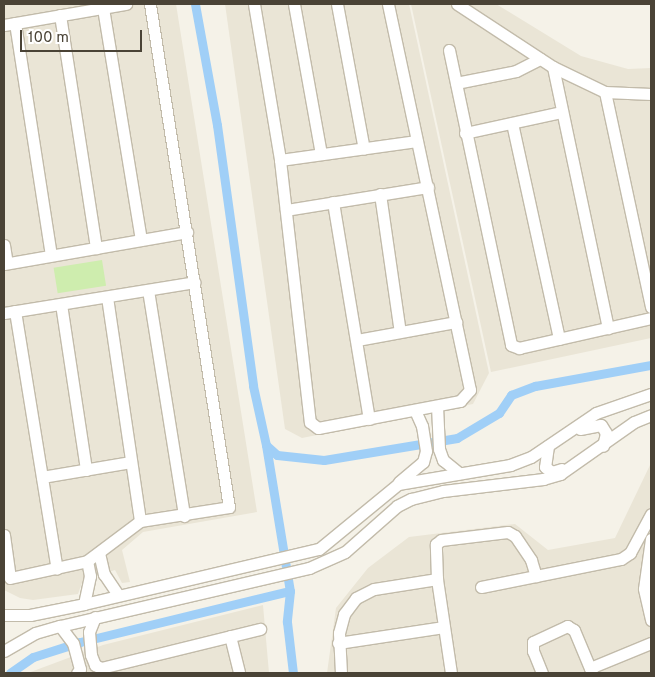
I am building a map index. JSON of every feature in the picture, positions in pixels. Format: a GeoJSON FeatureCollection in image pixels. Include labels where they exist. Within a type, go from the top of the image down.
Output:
{"type":"FeatureCollection","features":[{"type":"Feature","properties":{"kind":"street"},"geometry":{"type":"LineString","coordinates":[[51,256],[9,24],[126,4]]}},
{"type":"Feature","properties":{"kind":"street"},"geometry":{"type":"LineString","coordinates":[[4,535],[10,578],[86,561],[140,521],[184,516],[229,507],[150,4]]}},
{"type":"Feature","properties":{"kind":"street"},"geometry":{"type":"LineString","coordinates":[[254,4],[280,160],[310,422],[318,428],[460,401],[470,390],[388,4]]}},
{"type":"Feature","properties":{"kind":"street"},"geometry":{"type":"LineString","coordinates":[[294,4],[321,154]]}},
{"type":"Feature","properties":{"kind":"street"},"geometry":{"type":"LineString","coordinates":[[337,4],[364,149]]}},
{"type":"Feature","properties":{"kind":"street"},"geometry":{"type":"LineString","coordinates":[[457,4],[540,60],[605,92],[651,94]]}},
{"type":"Feature","properties":{"kind":"street"},"geometry":{"type":"LineString","coordinates":[[103,8],[140,240]]}},
{"type":"Feature","properties":{"kind":"street"},"geometry":{"type":"LineString","coordinates":[[60,15],[96,248]]}},
{"type":"Feature","properties":{"kind":"street"},"geometry":{"type":"LineString","coordinates":[[450,50],[465,133],[509,341],[519,348],[651,318]]}},
{"type":"Feature","properties":{"kind":"street"},"geometry":{"type":"LineString","coordinates":[[456,83],[516,71],[540,60]]}},
{"type":"Feature","properties":{"kind":"street"},"geometry":{"type":"LineString","coordinates":[[553,67],[608,328]]}},
{"type":"Feature","properties":{"kind":"street"},"geometry":{"type":"LineString","coordinates":[[605,92],[651,307]]}},
{"type":"Feature","properties":{"kind":"street"},"geometry":{"type":"LineString","coordinates":[[465,133],[561,112]]}},
{"type":"Feature","properties":{"kind":"street"},"geometry":{"type":"LineString","coordinates":[[512,123],[559,339]]}},
{"type":"Feature","properties":{"kind":"street"},"geometry":{"type":"LineString","coordinates":[[280,160],[417,141]]}},
{"type":"Feature","properties":{"kind":"street"},"geometry":{"type":"LineString","coordinates":[[286,210],[428,187]]}},
{"type":"Feature","properties":{"kind":"street"},"geometry":{"type":"LineString","coordinates":[[380,194],[400,332]]}},
{"type":"Feature","properties":{"kind":"street"},"geometry":{"type":"LineString","coordinates":[[333,202],[369,419]]}},
{"type":"Feature","properties":{"kind":"street"},"geometry":{"type":"LineString","coordinates":[[4,245],[5,263],[187,232]]}},
{"type":"Feature","properties":{"kind":"street"},"geometry":{"type":"LineString","coordinates":[[57,569],[42,477],[9,312],[195,282]]}},
{"type":"Feature","properties":{"kind":"street"},"geometry":{"type":"LineString","coordinates":[[148,290],[184,516]]}},
{"type":"Feature","properties":{"kind":"street"},"geometry":{"type":"LineString","coordinates":[[107,296],[140,521]]}},
{"type":"Feature","properties":{"kind":"street"},"geometry":{"type":"LineString","coordinates":[[61,304],[86,470]]}},
{"type":"Feature","properties":{"kind":"street"},"geometry":{"type":"LineString","coordinates":[[357,340],[456,322]]}},
{"type":"Feature","properties":{"kind":"street"},"geometry":{"type":"LineString","coordinates":[[398,484],[510,465],[531,457],[596,413],[651,394]]}},
{"type":"Feature","properties":{"kind":"street"},"geometry":{"type":"LineString","coordinates":[[437,406],[439,449],[443,460],[459,473]]}},
{"type":"Feature","properties":{"kind":"street"},"geometry":{"type":"LineString","coordinates":[[4,615],[30,615],[84,604],[319,549],[423,462],[423,430],[415,410]]}},
{"type":"Feature","properties":{"kind":"street"},"geometry":{"type":"LineString","coordinates":[[4,651],[35,634],[95,616],[309,568],[345,552],[397,506],[411,499],[443,491],[543,480],[560,474],[603,446],[634,422],[651,415]]}},
{"type":"Feature","properties":{"kind":"street"},"geometry":{"type":"LineString","coordinates":[[560,437],[597,424],[605,428],[603,446]]}},
{"type":"Feature","properties":{"kind":"street"},"geometry":{"type":"LineString","coordinates":[[548,446],[544,462],[548,471],[556,471],[583,460]]}},
{"type":"Feature","properties":{"kind":"street"},"geometry":{"type":"LineString","coordinates":[[42,477],[131,462]]}},
{"type":"Feature","properties":{"kind":"street"},"geometry":{"type":"LineString","coordinates":[[481,587],[621,559],[630,553],[651,514]]}},
{"type":"Feature","properties":{"kind":"street"},"geometry":{"type":"LineString","coordinates":[[449,673],[434,550],[438,542],[499,531],[515,536],[536,576]]}},
{"type":"Feature","properties":{"kind":"street"},"geometry":{"type":"LineString","coordinates":[[651,538],[644,589],[651,620]]}},
{"type":"Feature","properties":{"kind":"street"},"geometry":{"type":"LineString","coordinates":[[99,553],[104,574],[118,595]]}},
{"type":"Feature","properties":{"kind":"street"},"geometry":{"type":"LineString","coordinates":[[84,604],[90,576],[86,561]]}},
{"type":"Feature","properties":{"kind":"street"},"geometry":{"type":"LineString","coordinates":[[341,673],[338,643],[344,614],[356,598],[374,589],[437,579]]}},
{"type":"Feature","properties":{"kind":"street"},"geometry":{"type":"LineString","coordinates":[[95,616],[89,632],[92,656],[97,668],[113,670],[260,629]]}},
{"type":"Feature","properties":{"kind":"street"},"geometry":{"type":"LineString","coordinates":[[60,626],[73,643],[80,669],[76,673]]}},
{"type":"Feature","properties":{"kind":"street"},"geometry":{"type":"LineString","coordinates":[[542,673],[533,651],[533,642],[568,626],[574,630],[591,671],[651,643]]}},
{"type":"Feature","properties":{"kind":"street"},"geometry":{"type":"LineString","coordinates":[[338,643],[444,627]]}},
{"type":"Feature","properties":{"kind":"street"},"geometry":{"type":"LineString","coordinates":[[230,636],[239,673]]}},
{"type":"Feature","properties":{"kind":"shaded area"},"geometry":{"type":"Polygon","coordinates":[[[4,4],[176,4],[257,512],[143,532],[122,550],[130,582],[122,583],[115,570],[83,580],[78,594],[33,600],[20,598],[4,590],[4,4]]]}},
{"type":"Feature","properties":{"kind":"shaded area"},"geometry":{"type":"Polygon","coordinates":[[[225,4],[409,4],[489,373],[473,404],[302,438],[285,429],[225,4]]]}},
{"type":"Feature","properties":{"kind":"shaded area"},"geometry":{"type":"Polygon","coordinates":[[[411,4],[496,4],[581,56],[628,69],[651,68],[651,338],[491,372],[411,4]]]}},
{"type":"Feature","properties":{"kind":"shaded area"},"geometry":{"type":"Polygon","coordinates":[[[651,463],[651,673],[327,673],[336,608],[368,568],[409,537],[515,524],[548,550],[615,538],[651,463]]]}},
{"type":"Feature","properties":{"kind":"shaded area"},"geometry":{"type":"Polygon","coordinates":[[[263,605],[269,673],[28,673],[103,645],[263,605]]]}},
{"type":"Feature","properties":{"kind":"green space"},"geometry":{"type":"Polygon","coordinates":[[[102,260],[106,286],[58,293],[54,268],[102,260]]]}},
{"type":"Feature","properties":{"kind":"waterway"},"geometry":{"type":"LineString","coordinates":[[195,4],[217,125],[253,386],[266,445],[277,455],[324,460],[457,438],[499,413],[511,395],[535,386],[651,365]]}},
{"type":"Feature","properties":{"kind":"waterway"},"geometry":{"type":"LineString","coordinates":[[266,445],[290,591],[287,622],[293,673]]}},
{"type":"Feature","properties":{"kind":"waterway"},"geometry":{"type":"LineString","coordinates":[[10,673],[33,657],[80,642],[290,591]]}}]}
